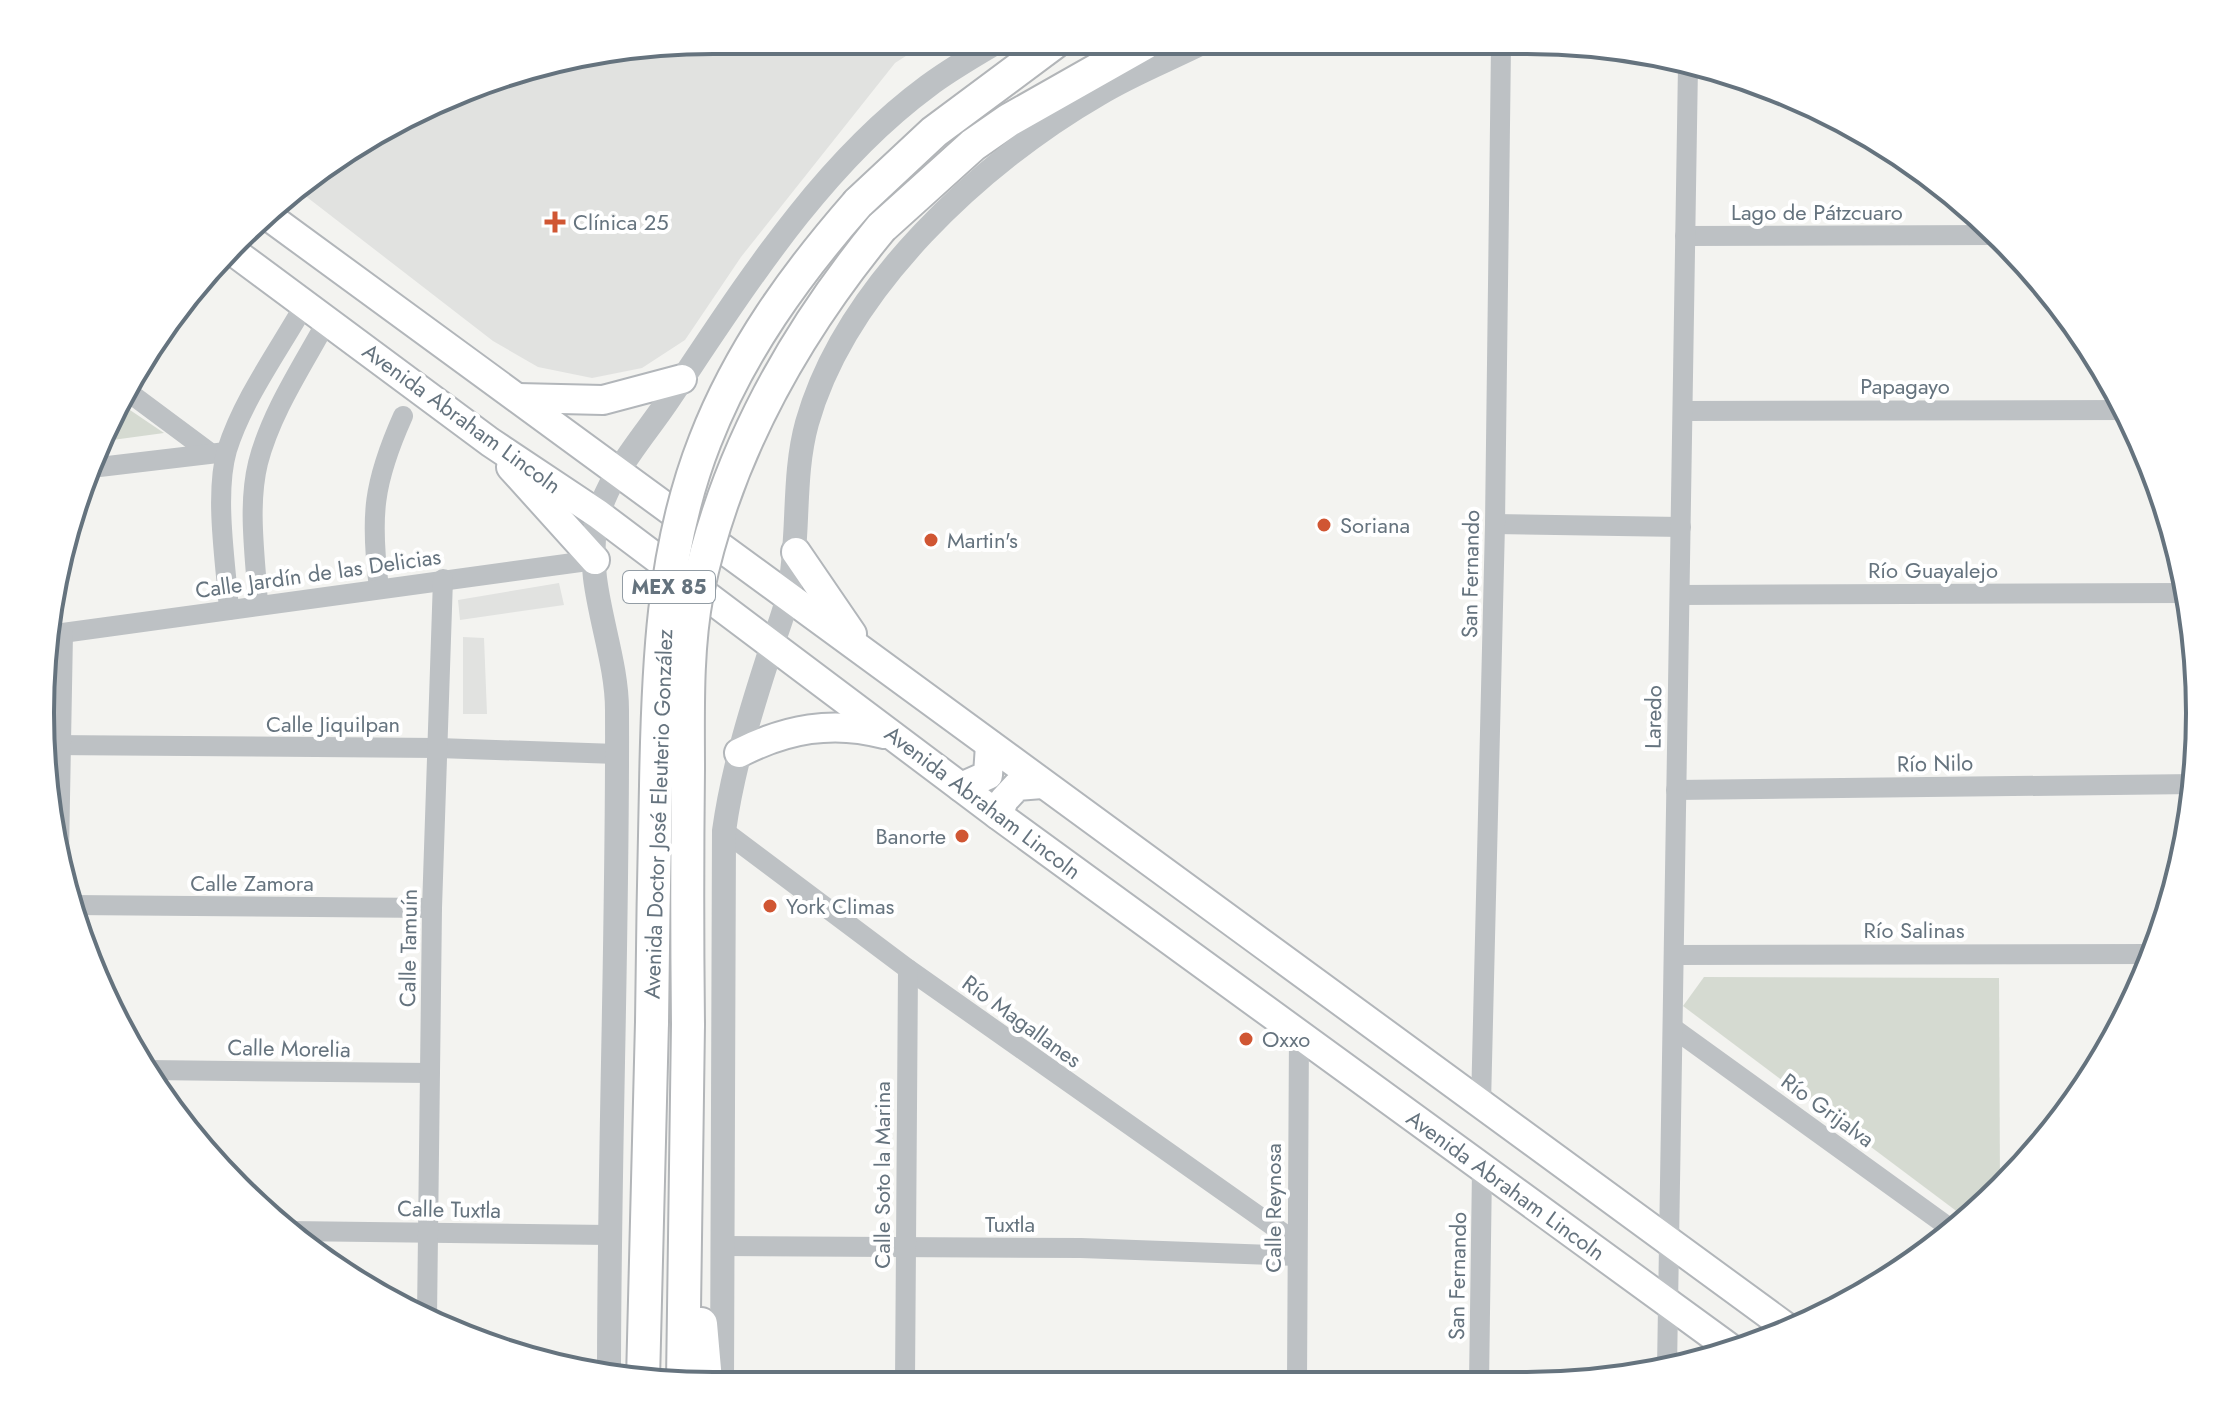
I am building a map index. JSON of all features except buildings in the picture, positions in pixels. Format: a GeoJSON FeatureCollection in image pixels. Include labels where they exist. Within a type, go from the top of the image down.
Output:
{"type":"FeatureCollection","features":[{"type":"Feature","properties":{"kind":"highway","name":"Avenida Doctor José Eleuterio González"},"geometry":{"type":"LineString","coordinates":[[643,1368],[659,669],[667,595],[694,471],[724,396],[756,336],[819,248],[858,203],[934,132],[1039,54]]}},
{"type":"Feature","properties":{"kind":"highway","name":"Avenida Doctor José Eleuterio González"},"geometry":{"type":"LineString","coordinates":[[683,1371],[689,670],[691,633],[704,562],[731,478],[770,391],[826,297],[881,228],[997,128],[1126,54]]}},
{"type":"Feature","properties":{"kind":"highway"},"geometry":{"type":"LineString","coordinates":[[623,1365],[627,1275],[644,1244]]}},
{"type":"Feature","properties":{"kind":"highway"},"geometry":{"type":"LineString","coordinates":[[686,1295],[703,1333],[705,1372]]}},
{"type":"Feature","properties":{"kind":"main road"},"geometry":{"type":"LineString","coordinates":[[275,221],[1779,1322]]}},
{"type":"Feature","properties":{"kind":"main road","name":"Avenida Abraham Lincoln"},"geometry":{"type":"LineString","coordinates":[[239,256],[490,442],[598,514],[998,815],[1722,1342]]}},
{"type":"Feature","properties":{"kind":"main road"},"geometry":{"type":"LineString","coordinates":[[517,398],[603,400],[682,379]]}},
{"type":"Feature","properties":{"kind":"main road"},"geometry":{"type":"LineString","coordinates":[[490,442],[557,522],[595,560]]}},
{"type":"Feature","properties":{"kind":"main road"},"geometry":{"type":"LineString","coordinates":[[796,552],[866,655]]}},
{"type":"Feature","properties":{"kind":"main road"},"geometry":{"type":"LineString","coordinates":[[739,753],[765,740],[817,727],[862,728],[897,737]]}},
{"type":"Feature","properties":{"kind":"main road"},"geometry":{"type":"LineString","coordinates":[[961,787],[988,775],[990,745]]}},
{"type":"Feature","properties":{"kind":"main road"},"geometry":{"type":"LineString","coordinates":[[998,815],[1004,800],[1017,786],[1042,784]]}},
{"type":"Feature","properties":{"kind":"street"},"geometry":{"type":"LineString","coordinates":[[609,1363],[617,698],[595,560],[598,514],[619,473],[682,379],[772,250],[819,192],[905,105],[979,54]]}},
{"type":"Feature","properties":{"kind":"street"},"geometry":{"type":"LineString","coordinates":[[722,1372],[724,831],[739,753],[788,596],[796,552],[801,458],[817,392],[831,362],[882,283],[915,244],[1003,157],[1099,93],[1179,54]]}},
{"type":"Feature","properties":{"kind":"street","name":"San Fernando"},"geometry":{"type":"LineString","coordinates":[[1481,1104],[1495,524],[1501,54]]}},
{"type":"Feature","properties":{"kind":"street","name":"Laredo"},"geometry":{"type":"LineString","coordinates":[[1667,1357],[1688,74]]}},
{"type":"Feature","properties":{"kind":"street","name":"Lago de Pátzcuaro"},"geometry":{"type":"LineString","coordinates":[[1685,236],[1980,235]]}},
{"type":"Feature","properties":{"kind":"street"},"geometry":{"type":"LineString","coordinates":[[229,610],[218,452],[253,396],[316,312]]}},
{"type":"Feature","properties":{"kind":"street"},"geometry":{"type":"LineString","coordinates":[[258,605],[254,510],[258,465],[316,312]]}},
{"type":"Feature","properties":{"kind":"street"},"geometry":{"type":"LineString","coordinates":[[253,396],[278,412]]}},
{"type":"Feature","properties":{"kind":"street"},"geometry":{"type":"LineString","coordinates":[[135,397],[218,452]]}},
{"type":"Feature","properties":{"kind":"street","name":"Papagayo"},"geometry":{"type":"LineString","coordinates":[[1683,411],[2112,410]]}},
{"type":"Feature","properties":{"kind":"street"},"geometry":{"type":"LineString","coordinates":[[379,588],[373,529],[377,485],[403,416]]}},
{"type":"Feature","properties":{"kind":"street"},"geometry":{"type":"LineString","coordinates":[[102,467],[218,452]]}},
{"type":"Feature","properties":{"kind":"street"},"geometry":{"type":"LineString","coordinates":[[223,509],[254,510]]}},
{"type":"Feature","properties":{"kind":"street"},"geometry":{"type":"LineString","coordinates":[[1495,524],[1681,527]]}},
{"type":"Feature","properties":{"kind":"street","name":"Calle Jardín de las Delicias"},"geometry":{"type":"LineString","coordinates":[[59,634],[595,560]]}},
{"type":"Feature","properties":{"kind":"street","name":"Calle Tamuín"},"geometry":{"type":"LineString","coordinates":[[427,1306],[432,908],[443,579]]}},
{"type":"Feature","properties":{"kind":"street","name":"Río Guayalejo"},"geometry":{"type":"LineString","coordinates":[[1680,595],[2174,593]]}},
{"type":"Feature","properties":{"kind":"street"},"geometry":{"type":"LineString","coordinates":[[56,661],[57,771]]}},
{"type":"Feature","properties":{"kind":"street","name":"Calle Jiquilpan"},"geometry":{"type":"LineString","coordinates":[[56,746],[438,748],[617,754]]}},
{"type":"Feature","properties":{"kind":"street","name":"Río Nilo"},"geometry":{"type":"LineString","coordinates":[[1676,790],[2182,784]]}},
{"type":"Feature","properties":{"kind":"street","name":"Río Magallanes"},"geometry":{"type":"LineString","coordinates":[[724,831],[908,969],[1297,1250]]}},
{"type":"Feature","properties":{"kind":"street","name":"Calle Zamora"},"geometry":{"type":"LineString","coordinates":[[83,905],[432,908]]}},
{"type":"Feature","properties":{"kind":"street","name":"Río Salinas"},"geometry":{"type":"LineString","coordinates":[[1674,955],[2140,954]]}},
{"type":"Feature","properties":{"kind":"street","name":"Calle Soto la Marina"},"geometry":{"type":"LineString","coordinates":[[905,1372],[908,969]]}},
{"type":"Feature","properties":{"kind":"street","name":"Río Grijalva"},"geometry":{"type":"LineString","coordinates":[[1673,1028],[1943,1223]]}},
{"type":"Feature","properties":{"kind":"street","name":"Calle Reynosa"},"geometry":{"type":"LineString","coordinates":[[1297,1372],[1299,1033]]}},
{"type":"Feature","properties":{"kind":"street","name":"Calle Morelia"},"geometry":{"type":"LineString","coordinates":[[159,1070],[430,1073]]}},
{"type":"Feature","properties":{"kind":"street","name":"San Fernando"},"geometry":{"type":"LineString","coordinates":[[1479,1372],[1482,1169]]}},
{"type":"Feature","properties":{"kind":"street","name":"Calle Tuxtla"},"geometry":{"type":"LineString","coordinates":[[306,1231],[609,1235]]}},
{"type":"Feature","properties":{"kind":"street","name":"Tuxtla"},"geometry":{"type":"LineString","coordinates":[[723,1246],[1297,1250]]}},
{"type":"Feature","properties":{"kind":"shaded area","name":"Clínica 25"},"geometry":{"type":"Polygon","coordinates":[[[909,54],[895,63],[741,257],[685,340],[642,368],[592,378],[538,367],[493,341],[305,196],[383,142],[422,122],[461,104],[542,76],[670,55],[909,54]]]}},
{"type":"Feature","properties":{"kind":"shaded area"},"geometry":{"type":"Polygon","coordinates":[[[129,409],[164,433],[114,440],[129,409]]]}},
{"type":"Feature","properties":{"kind":"shaded area"},"geometry":{"type":"Polygon","coordinates":[[[559,583],[564,605],[460,620],[458,600],[559,583]]]}},
{"type":"Feature","properties":{"kind":"shaded area"},"geometry":{"type":"Polygon","coordinates":[[[463,637],[484,638],[487,714],[463,714],[463,637]]]}},
{"type":"Feature","properties":{"kind":"shaded area"},"geometry":{"type":"Polygon","coordinates":[[[1704,977],[1999,978],[2000,1172],[1957,1212],[1683,1006],[1704,977]]]}},
{"type":"Feature","properties":{"kind":"place","name":"Clínica 25"},"geometry":{"type":"Point","coordinates":[555,222]}},
{"type":"Feature","properties":{"kind":"place","name":"Soriana"},"geometry":{"type":"Point","coordinates":[1324,525]}},
{"type":"Feature","properties":{"kind":"place","name":"Martin's"},"geometry":{"type":"Point","coordinates":[931,540]}},
{"type":"Feature","properties":{"kind":"place","name":"Banorte"},"geometry":{"type":"Point","coordinates":[962,836]}},
{"type":"Feature","properties":{"kind":"place","name":"York Climas"},"geometry":{"type":"Point","coordinates":[770,906]}},
{"type":"Feature","properties":{"kind":"place","name":"Oxxo"},"geometry":{"type":"Point","coordinates":[1246,1039]}}]}
